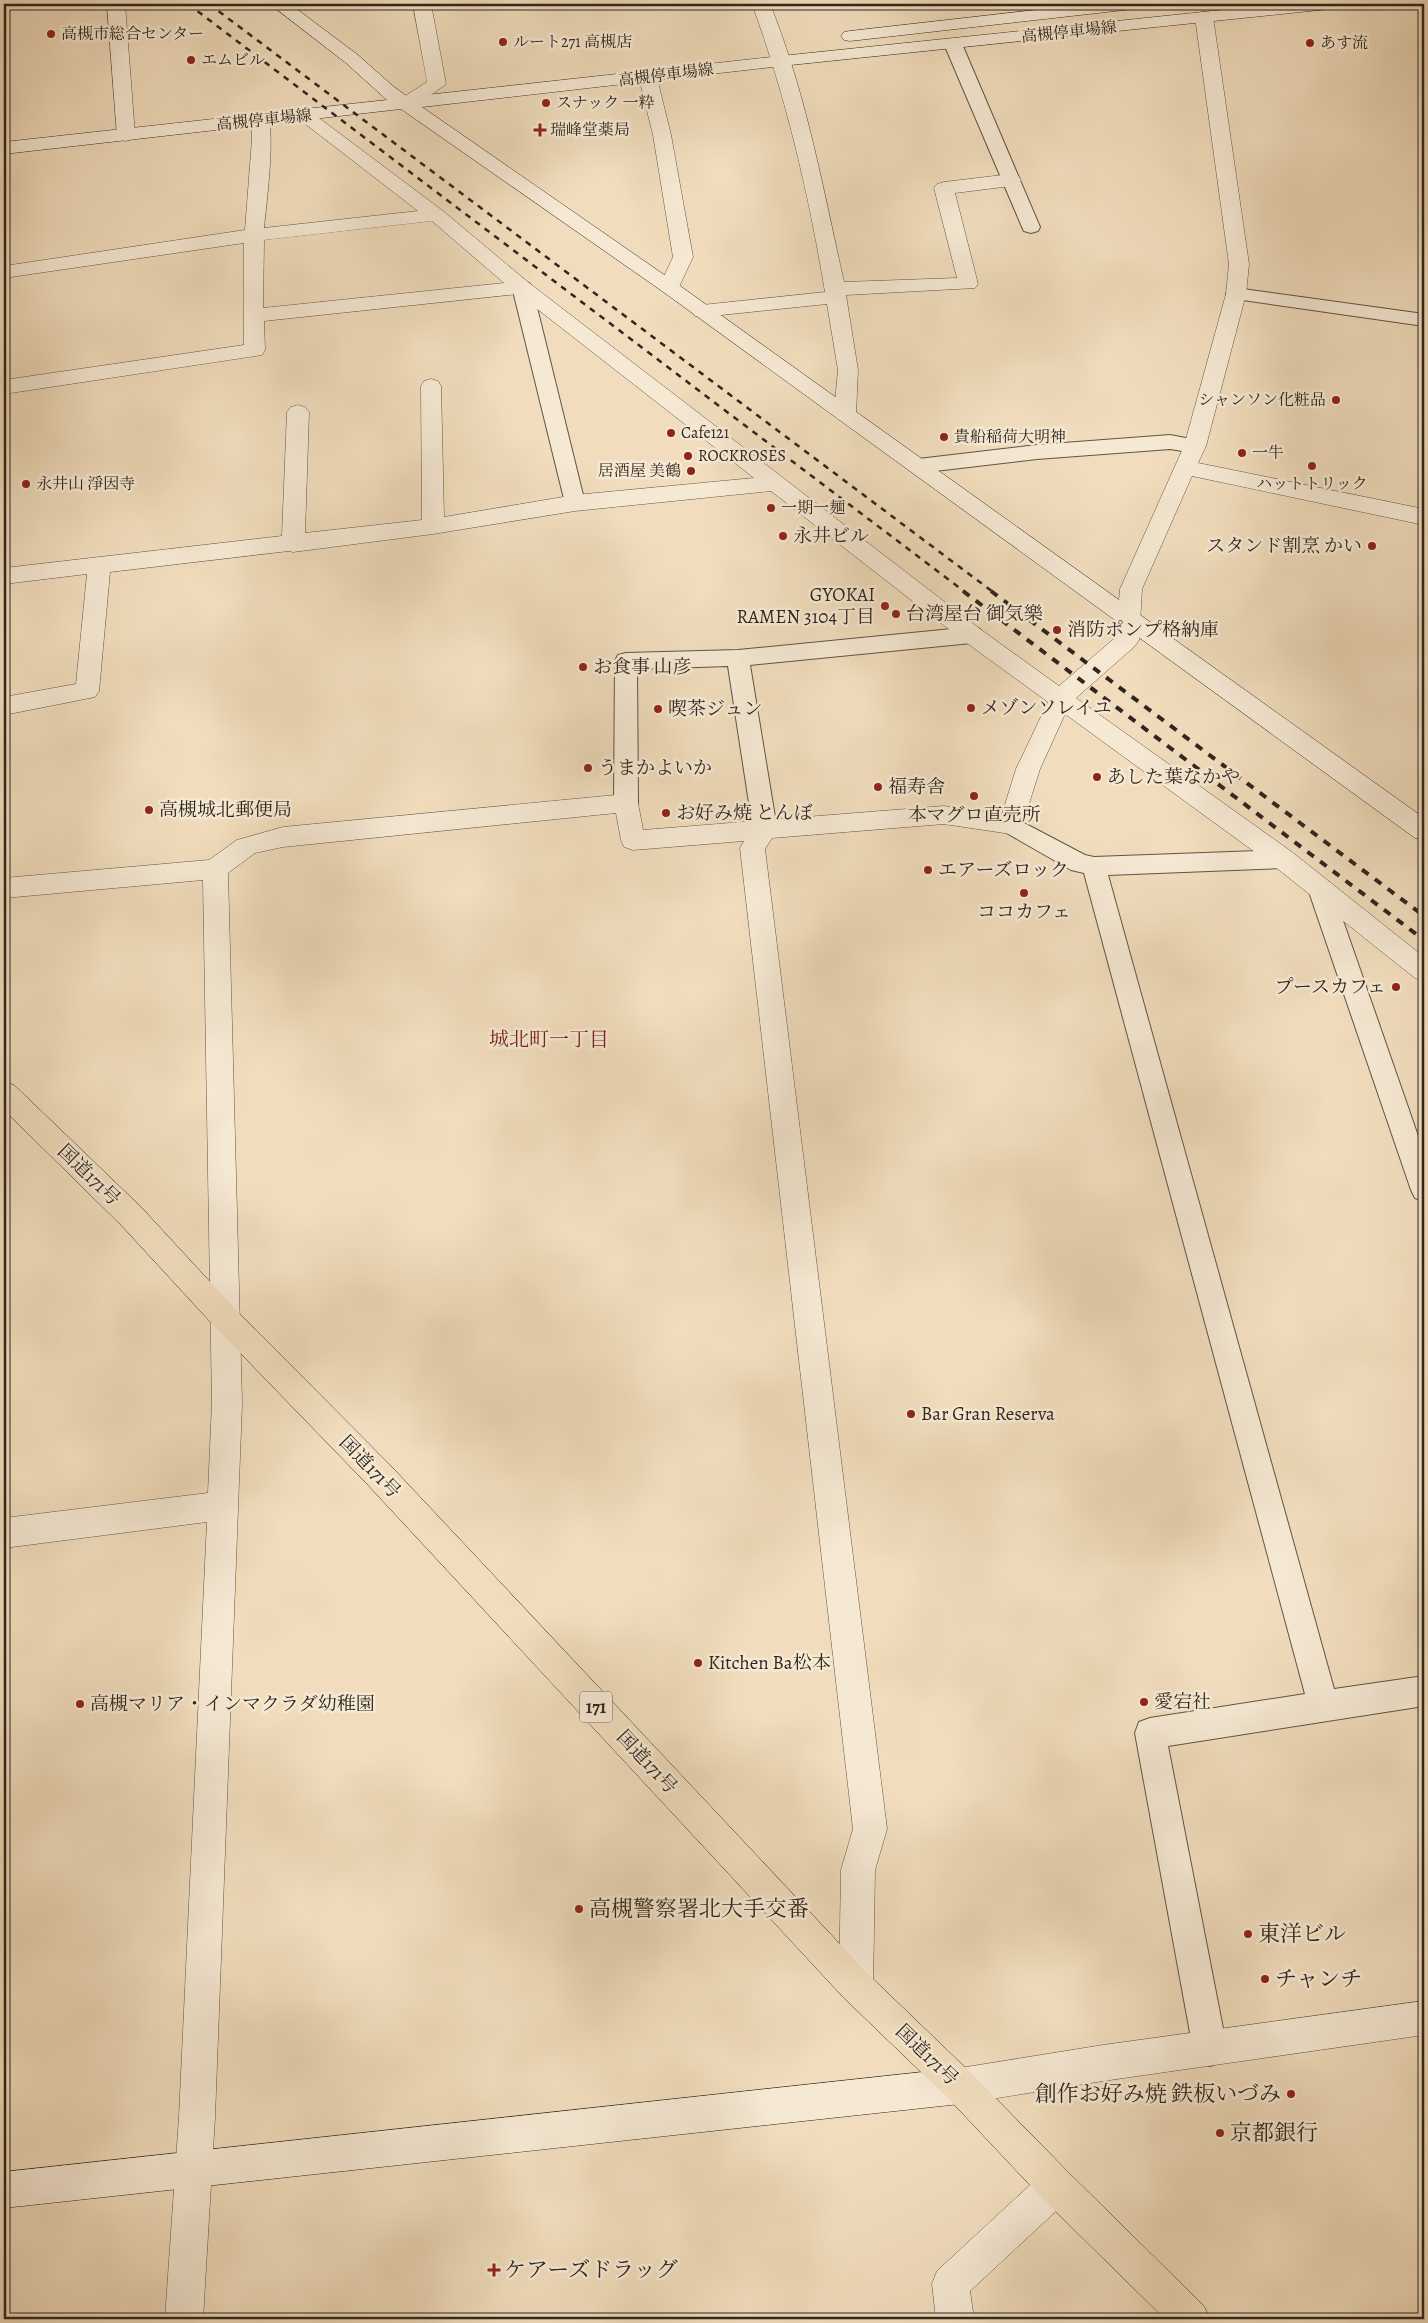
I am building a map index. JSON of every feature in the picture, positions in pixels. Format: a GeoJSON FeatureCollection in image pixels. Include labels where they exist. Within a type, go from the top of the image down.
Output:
{"type":"FeatureCollection","features":[{"type":"Feature","properties":{"kind":"highway","name":"国道171号"},"geometry":{"type":"LineString","coordinates":[[4,1093],[131,1216],[226,1319],[379,1474],[856,1986],[960,2086],[1056,2186],[1191,2319]]}},
{"type":"Feature","properties":{"kind":"street"},"geometry":{"type":"LineString","coordinates":[[116,4],[126,126]]}},
{"type":"Feature","properties":{"kind":"street"},"geometry":{"type":"LineString","coordinates":[[278,4],[352,59],[387,91],[669,287],[1424,831]]}},
{"type":"Feature","properties":{"kind":"street"},"geometry":{"type":"LineString","coordinates":[[406,104],[437,84],[422,4]]}},
{"type":"Feature","properties":{"kind":"street"},"geometry":{"type":"LineString","coordinates":[[761,4],[799,122],[835,293],[848,370],[845,414]]}},
{"type":"Feature","properties":{"kind":"street","name":"高槻停車場線"},"geometry":{"type":"LineString","coordinates":[[836,38],[1133,4]]}},
{"type":"Feature","properties":{"kind":"street","name":"高槻停車場線"},"geometry":{"type":"LineString","coordinates":[[4,148],[126,126],[437,84],[778,53],[953,44],[1329,4]]}},
{"type":"Feature","properties":{"kind":"street"},"geometry":{"type":"LineString","coordinates":[[4,888],[215,869],[237,850],[260,841],[283,837],[626,803],[632,840],[944,815],[1011,825],[1028,770],[1061,698],[1127,640],[1131,589],[1187,468],[1195,446],[1236,294],[1239,264],[1204,17]]}},
{"type":"Feature","properties":{"kind":"street","name":"高槻停車場線"},"geometry":{"type":"LineString","coordinates":[[4,130],[260,120],[648,78],[778,53],[796,42]]}},
{"type":"Feature","properties":{"kind":"street"},"geometry":{"type":"LineString","coordinates":[[648,78],[662,135],[683,256],[669,287]]}},
{"type":"Feature","properties":{"kind":"street"},"geometry":{"type":"LineString","coordinates":[[304,116],[436,215],[522,286],[972,635],[1282,859],[1424,971]]}},
{"type":"Feature","properties":{"kind":"street"},"geometry":{"type":"LineString","coordinates":[[4,387],[255,350],[253,316],[254,235],[261,139],[260,120]]}},
{"type":"Feature","properties":{"kind":"street"},"geometry":{"type":"LineString","coordinates":[[702,311],[835,293],[968,284],[944,188],[1011,180]]}},
{"type":"Feature","properties":{"kind":"street"},"geometry":{"type":"LineString","coordinates":[[4,272],[254,235],[436,215]]}},
{"type":"Feature","properties":{"kind":"street"},"geometry":{"type":"LineString","coordinates":[[253,316],[522,286]]}},
{"type":"Feature","properties":{"kind":"street"},"geometry":{"type":"LineString","coordinates":[[431,386],[433,526]]}},
{"type":"Feature","properties":{"kind":"street"},"geometry":{"type":"LineString","coordinates":[[293,544],[298,412]]}},
{"type":"Feature","properties":{"kind":"street"},"geometry":{"type":"LineString","coordinates":[[1187,468],[1424,517]]}},
{"type":"Feature","properties":{"kind":"street"},"geometry":{"type":"LineString","coordinates":[[4,576],[293,544],[433,526],[575,503],[775,483]]}},
{"type":"Feature","properties":{"kind":"street"},"geometry":{"type":"LineString","coordinates":[[4,706],[87,691],[99,564]]}},
{"type":"Feature","properties":{"kind":"street"},"geometry":{"type":"LineString","coordinates":[[765,829],[752,848],[870,1830],[858,1870],[856,1986]]}},
{"type":"Feature","properties":{"kind":"street"},"geometry":{"type":"LineString","coordinates":[[184,2319],[194,2169],[227,1403],[215,869]]}},
{"type":"Feature","properties":{"kind":"street"},"geometry":{"type":"LineString","coordinates":[[4,1533],[222,1506]]}},
{"type":"Feature","properties":{"kind":"street"},"geometry":{"type":"LineString","coordinates":[[4,2190],[960,2086],[1103,2063],[1424,2018]]}},
{"type":"Feature","properties":{"kind":"street"},"geometry":{"type":"LineString","coordinates":[[955,2319],[950,2284],[1056,2186]]}},
{"type":"Feature","properties":{"kind":"lane"},"geometry":{"type":"LineString","coordinates":[[953,44],[1031,227]]}},
{"type":"Feature","properties":{"kind":"lane"},"geometry":{"type":"LineString","coordinates":[[522,286],[575,503]]}},
{"type":"Feature","properties":{"kind":"lane"},"geometry":{"type":"LineString","coordinates":[[1236,294],[1424,320]]}},
{"type":"Feature","properties":{"kind":"lane"},"geometry":{"type":"LineString","coordinates":[[918,466],[1037,452],[1170,442],[1195,446]]}},
{"type":"Feature","properties":{"kind":"lane"},"geometry":{"type":"LineString","coordinates":[[626,803],[626,661],[738,658],[972,635]]}},
{"type":"Feature","properties":{"kind":"lane"},"geometry":{"type":"LineString","coordinates":[[738,658],[765,829]]}},
{"type":"Feature","properties":{"kind":"lane"},"geometry":{"type":"LineString","coordinates":[[1011,825],[1079,863],[1094,866],[1282,859]]}},
{"type":"Feature","properties":{"kind":"lane"},"geometry":{"type":"LineString","coordinates":[[1094,866],[1324,1707]]}},
{"type":"Feature","properties":{"kind":"lane"},"geometry":{"type":"LineString","coordinates":[[1320,889],[1424,1190]]}},
{"type":"Feature","properties":{"kind":"lane"},"geometry":{"type":"LineString","coordinates":[[1210,2049],[1150,1733],[1424,1691]]}},
{"type":"Feature","properties":{"kind":"railway"},"geometry":{"type":"LineString","coordinates":[[188,4],[965,592]]}},
{"type":"Feature","properties":{"kind":"railway"},"geometry":{"type":"LineString","coordinates":[[209,4],[993,592]]}},
{"type":"Feature","properties":{"kind":"railway"},"geometry":{"type":"LineString","coordinates":[[963,591],[1424,940]]}},
{"type":"Feature","properties":{"kind":"railway"},"geometry":{"type":"LineString","coordinates":[[991,591],[1424,916]]}},
{"type":"Feature","properties":{"kind":"place","name":"高槻市総合センター"},"geometry":{"type":"Point","coordinates":[51,34]}},
{"type":"Feature","properties":{"kind":"place","name":"ルート271 高槻店"},"geometry":{"type":"Point","coordinates":[503,42]}},
{"type":"Feature","properties":{"kind":"place","name":"あす流"},"geometry":{"type":"Point","coordinates":[1310,43]}},
{"type":"Feature","properties":{"kind":"place","name":"エムビル"},"geometry":{"type":"Point","coordinates":[191,60]}},
{"type":"Feature","properties":{"kind":"place","name":"スナック 一粋"},"geometry":{"type":"Point","coordinates":[546,103]}},
{"type":"Feature","properties":{"kind":"place","name":"瑞峰堂薬局"},"geometry":{"type":"Point","coordinates":[540,130]}},
{"type":"Feature","properties":{"kind":"place","name":"シャンソン化粧品"},"geometry":{"type":"Point","coordinates":[1336,400]}},
{"type":"Feature","properties":{"kind":"place","name":"Cafe121"},"geometry":{"type":"Point","coordinates":[671,433]}},
{"type":"Feature","properties":{"kind":"place","name":"貴船稲荷大明神"},"geometry":{"type":"Point","coordinates":[944,437]}},
{"type":"Feature","properties":{"kind":"place","name":"一牛"},"geometry":{"type":"Point","coordinates":[1242,453]}},
{"type":"Feature","properties":{"kind":"place","name":"ROCKROSES"},"geometry":{"type":"Point","coordinates":[688,456]}},
{"type":"Feature","properties":{"kind":"place","name":"ハットトリック"},"geometry":{"type":"Point","coordinates":[1312,466]}},
{"type":"Feature","properties":{"kind":"place","name":"居酒屋 美鶴"},"geometry":{"type":"Point","coordinates":[691,471]}},
{"type":"Feature","properties":{"kind":"place","name":"永井山 淨因寺"},"geometry":{"type":"Point","coordinates":[26,484]}},
{"type":"Feature","properties":{"kind":"place","name":"一期一麺"},"geometry":{"type":"Point","coordinates":[771,508]}},
{"type":"Feature","properties":{"kind":"place","name":"永井ビル"},"geometry":{"type":"Point","coordinates":[783,536]}},
{"type":"Feature","properties":{"kind":"place","name":"スタンド割烹 かい"},"geometry":{"type":"Point","coordinates":[1372,546]}},
{"type":"Feature","properties":{"kind":"place","name":"GYOKAI RAMEN 3104丁目"},"geometry":{"type":"Point","coordinates":[885,606]}},
{"type":"Feature","properties":{"kind":"place","name":"台湾屋台 御気樂"},"geometry":{"type":"Point","coordinates":[896,614]}},
{"type":"Feature","properties":{"kind":"place","name":"消防ポンプ格納庫"},"geometry":{"type":"Point","coordinates":[1057,630]}},
{"type":"Feature","properties":{"kind":"place","name":"お食事 山彦"},"geometry":{"type":"Point","coordinates":[583,667]}},
{"type":"Feature","properties":{"kind":"place","name":"メゾンソレイユ"},"geometry":{"type":"Point","coordinates":[971,708]}},
{"type":"Feature","properties":{"kind":"place","name":"喫茶ジュン"},"geometry":{"type":"Point","coordinates":[658,709]}},
{"type":"Feature","properties":{"kind":"place","name":"うまかよいか"},"geometry":{"type":"Point","coordinates":[588,768]}},
{"type":"Feature","properties":{"kind":"place","name":"あした葉なかや"},"geometry":{"type":"Point","coordinates":[1097,777]}},
{"type":"Feature","properties":{"kind":"place","name":"福寿舎"},"geometry":{"type":"Point","coordinates":[878,787]}},
{"type":"Feature","properties":{"kind":"place","name":"本マグロ直売所"},"geometry":{"type":"Point","coordinates":[974,796]}},
{"type":"Feature","properties":{"kind":"place","name":"高槻城北郵便局"},"geometry":{"type":"Point","coordinates":[149,810]}},
{"type":"Feature","properties":{"kind":"place","name":"お好み焼 とんぼ"},"geometry":{"type":"Point","coordinates":[666,813]}},
{"type":"Feature","properties":{"kind":"place","name":"エアーズロック"},"geometry":{"type":"Point","coordinates":[928,870]}},
{"type":"Feature","properties":{"kind":"place","name":"ココカフェ"},"geometry":{"type":"Point","coordinates":[1024,893]}},
{"type":"Feature","properties":{"kind":"place","name":"プースカフェ"},"geometry":{"type":"Point","coordinates":[1396,987]}},
{"type":"Feature","properties":{"kind":"place","name":"Bar Gran Reserva"},"geometry":{"type":"Point","coordinates":[911,1414]}},
{"type":"Feature","properties":{"kind":"place","name":"Kitchen Ba松本"},"geometry":{"type":"Point","coordinates":[698,1663]}},
{"type":"Feature","properties":{"kind":"place","name":"愛宕社"},"geometry":{"type":"Point","coordinates":[1144,1702]}},
{"type":"Feature","properties":{"kind":"place","name":"高槻マリア・インマクラダ幼稚園"},"geometry":{"type":"Point","coordinates":[80,1704]}},
{"type":"Feature","properties":{"kind":"place","name":"高槻警察署北大手交番"},"geometry":{"type":"Point","coordinates":[579,1909]}},
{"type":"Feature","properties":{"kind":"place","name":"東洋ビル"},"geometry":{"type":"Point","coordinates":[1248,1934]}},
{"type":"Feature","properties":{"kind":"place","name":"チャンチ"},"geometry":{"type":"Point","coordinates":[1265,1979]}},
{"type":"Feature","properties":{"kind":"place","name":"創作お好み焼 鉄板いづみ"},"geometry":{"type":"Point","coordinates":[1291,2094]}},
{"type":"Feature","properties":{"kind":"place","name":"京都銀行"},"geometry":{"type":"Point","coordinates":[1220,2133]}},
{"type":"Feature","properties":{"kind":"place","name":"ケアーズドラッグ"},"geometry":{"type":"Point","coordinates":[494,2270]}},
{"type":"Feature","properties":{"kind":"district","name":"城北町一丁目"},"geometry":{"type":"Point","coordinates":[549,1039]}}]}
